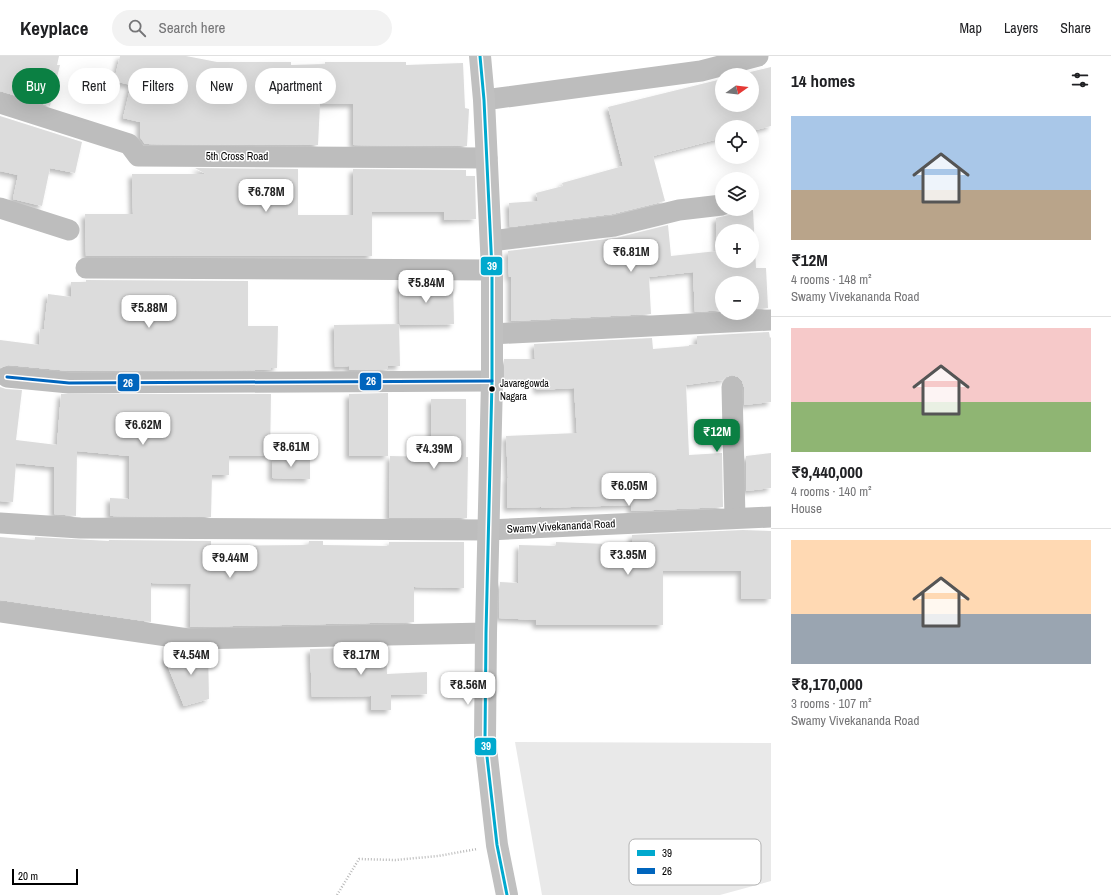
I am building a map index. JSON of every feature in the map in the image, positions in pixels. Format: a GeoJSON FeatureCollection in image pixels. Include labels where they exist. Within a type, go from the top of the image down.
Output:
{"type":"FeatureCollection","features":[{"type":"Feature","properties":{"kind":"street"},"geometry":{"type":"LineString","coordinates":[[480,56],[484,100],[492,270],[492,381],[485,739],[497,845],[507,895]]}},
{"type":"Feature","properties":{"kind":"street"},"geometry":{"type":"LineString","coordinates":[[484,100],[701,71],[758,56]]}},
{"type":"Feature","properties":{"kind":"street","name":"5th Cross Road"},"geometry":{"type":"LineString","coordinates":[[0,103],[129,144],[138,156],[487,158]]}},
{"type":"Feature","properties":{"kind":"street"},"geometry":{"type":"LineString","coordinates":[[491,241],[614,226],[678,210],[715,206]]}},
{"type":"Feature","properties":{"kind":"street"},"geometry":{"type":"LineString","coordinates":[[0,208],[69,230]]}},
{"type":"Feature","properties":{"kind":"street"},"geometry":{"type":"LineString","coordinates":[[86,268],[492,270]]}},
{"type":"Feature","properties":{"kind":"street"},"geometry":{"type":"LineString","coordinates":[[492,334],[771,320]]}},
{"type":"Feature","properties":{"kind":"street"},"geometry":{"type":"LineString","coordinates":[[7,377],[69,383],[492,381]]}},
{"type":"Feature","properties":{"kind":"street"},"geometry":{"type":"LineString","coordinates":[[732,387],[735,518]]}},
{"type":"Feature","properties":{"kind":"street","name":"Swamy Vivekananda Road"},"geometry":{"type":"LineString","coordinates":[[0,523],[80,528],[488,530],[771,517]]}},
{"type":"Feature","properties":{"kind":"street"},"geometry":{"type":"LineString","coordinates":[[0,612],[188,639],[486,633]]}},
{"type":"Feature","properties":{"kind":"path"},"geometry":{"type":"LineString","coordinates":[[337,895],[359,859],[395,860],[438,856],[497,845]]}},
{"type":"Feature","properties":{"kind":"shaded area"},"geometry":{"type":"Polygon","coordinates":[[[515,742],[771,743],[771,881],[761,884],[761,839],[629,839],[629,885],[756,885],[720,895],[542,895],[515,742]]]}},
{"type":"Feature","properties":{"kind":"building"},"geometry":{"type":"Polygon","coordinates":[[[0,56],[59,56],[57,65],[60,65],[59,68],[12,68],[12,95],[0,91],[0,56]]]}},
{"type":"Feature","properties":{"kind":"building"},"geometry":{"type":"Polygon","coordinates":[[[120,56],[186,56],[217,62],[291,62],[291,65],[325,64],[325,62],[406,62],[406,65],[463,63],[465,108],[469,109],[467,146],[353,145],[353,104],[336,104],[336,68],[255,68],[255,104],[320,104],[318,145],[145,144],[140,137],[140,122],[123,118],[128,97],[128,104],[188,104],[188,68],[128,68],[128,84],[120,82],[120,68],[117,68],[120,56]]]}},
{"type":"Feature","properties":{"kind":"building"},"geometry":{"type":"Polygon","coordinates":[[[771,67],[771,126],[759,129],[759,120],[715,120],[715,140],[653,156],[665,201],[612,214],[510,227],[509,203],[538,201],[536,193],[563,186],[562,183],[623,166],[608,107],[715,81],[715,112],[759,112],[759,70],[771,67]]]}},
{"type":"Feature","properties":{"kind":"building"},"geometry":{"type":"Polygon","coordinates":[[[0,116],[82,142],[75,173],[50,168],[42,206],[13,199],[18,175],[0,171],[0,116]]]}},
{"type":"Feature","properties":{"kind":"building"},"geometry":{"type":"Polygon","coordinates":[[[195,168],[298,169],[298,215],[353,215],[353,169],[466,170],[466,176],[475,176],[476,219],[444,220],[444,212],[372,212],[372,256],[86,256],[85,214],[133,214],[132,174],[206,174],[195,168]]]}},
{"type":"Feature","properties":{"kind":"building"},"geometry":{"type":"Polygon","coordinates":[[[725,216],[753,216],[754,224],[716,224],[716,218],[725,216]]]}},
{"type":"Feature","properties":{"kind":"building"},"geometry":{"type":"Polygon","coordinates":[[[668,225],[671,256],[715,251],[715,268],[766,268],[768,308],[759,309],[759,276],[715,276],[715,311],[695,312],[693,272],[649,277],[651,314],[511,321],[511,277],[509,277],[508,251],[616,238],[668,225]]]}},
{"type":"Feature","properties":{"kind":"building"},"geometry":{"type":"Polygon","coordinates":[[[86,280],[248,281],[248,326],[278,326],[277,368],[271,368],[271,370],[70,371],[8,365],[0,368],[0,340],[39,345],[40,329],[44,329],[48,294],[71,297],[71,282],[86,282],[86,280]]]}},
{"type":"Feature","properties":{"kind":"building"},"geometry":{"type":"Polygon","coordinates":[[[399,284],[453,284],[454,324],[400,325],[399,284]]]}},
{"type":"Feature","properties":{"kind":"building"},"geometry":{"type":"Polygon","coordinates":[[[399,324],[400,366],[388,366],[388,369],[349,370],[349,366],[335,367],[334,325],[399,324]]]}},
{"type":"Feature","properties":{"kind":"building"},"geometry":{"type":"Polygon","coordinates":[[[769,332],[770,338],[771,337],[771,402],[744,405],[744,387],[742,381],[738,377],[732,375],[723,380],[686,385],[689,455],[722,453],[723,507],[631,511],[631,505],[507,508],[508,478],[506,436],[577,433],[574,388],[537,390],[536,381],[504,381],[504,359],[535,359],[534,344],[652,338],[653,349],[697,344],[697,336],[769,332]]]}},
{"type":"Feature","properties":{"kind":"building"},"geometry":{"type":"Polygon","coordinates":[[[0,387],[22,390],[16,440],[57,445],[61,394],[271,394],[270,456],[229,456],[229,475],[212,475],[211,517],[110,516],[110,498],[129,499],[129,456],[77,451],[76,516],[54,514],[54,467],[16,463],[13,502],[0,501],[0,387]]]}},
{"type":"Feature","properties":{"kind":"building"},"geometry":{"type":"Polygon","coordinates":[[[388,393],[388,456],[349,456],[349,394],[388,393]]]}},
{"type":"Feature","properties":{"kind":"building"},"geometry":{"type":"Polygon","coordinates":[[[431,399],[466,399],[466,457],[468,457],[467,518],[389,518],[390,456],[431,457],[431,399]]]}},
{"type":"Feature","properties":{"kind":"building"},"geometry":{"type":"Polygon","coordinates":[[[771,453],[771,488],[746,491],[746,456],[771,453]]]}},
{"type":"Feature","properties":{"kind":"building"},"geometry":{"type":"Polygon","coordinates":[[[272,457],[310,457],[310,479],[272,478],[272,457]]]}},
{"type":"Feature","properties":{"kind":"building"},"geometry":{"type":"Polygon","coordinates":[[[743,530],[771,531],[771,599],[741,599],[741,571],[663,571],[663,625],[536,625],[536,620],[499,618],[500,582],[518,583],[519,545],[556,546],[556,542],[632,545],[632,535],[743,530]]]}},
{"type":"Feature","properties":{"kind":"building"},"geometry":{"type":"Polygon","coordinates":[[[0,537],[35,540],[35,537],[109,541],[211,541],[211,546],[308,545],[309,541],[323,541],[323,545],[389,546],[389,542],[464,542],[464,588],[414,587],[414,622],[190,627],[191,584],[151,583],[151,622],[0,600],[0,537]]]}},
{"type":"Feature","properties":{"kind":"building"},"geometry":{"type":"Polygon","coordinates":[[[386,647],[387,674],[427,672],[427,694],[391,695],[391,710],[371,710],[371,696],[312,697],[310,649],[386,647]]]}},
{"type":"Feature","properties":{"kind":"building"},"geometry":{"type":"Polygon","coordinates":[[[190,651],[208,651],[209,699],[184,706],[164,657],[190,656],[190,651]]]}},
{"type":"Feature","properties":{"kind":"transit line","name":"39"},"geometry":{"type":"LineString","coordinates":[[480,56],[484,100],[492,270],[492,381],[485,739],[497,845],[507,895]]}},
{"type":"Feature","properties":{"kind":"transit line","name":"26"},"geometry":{"type":"LineString","coordinates":[[7,377],[69,383],[492,381]]}},
{"type":"Feature","properties":{"kind":"place","name":"Javaregowda Nagara"},"geometry":{"type":"Point","coordinates":[492,389]}}]}
